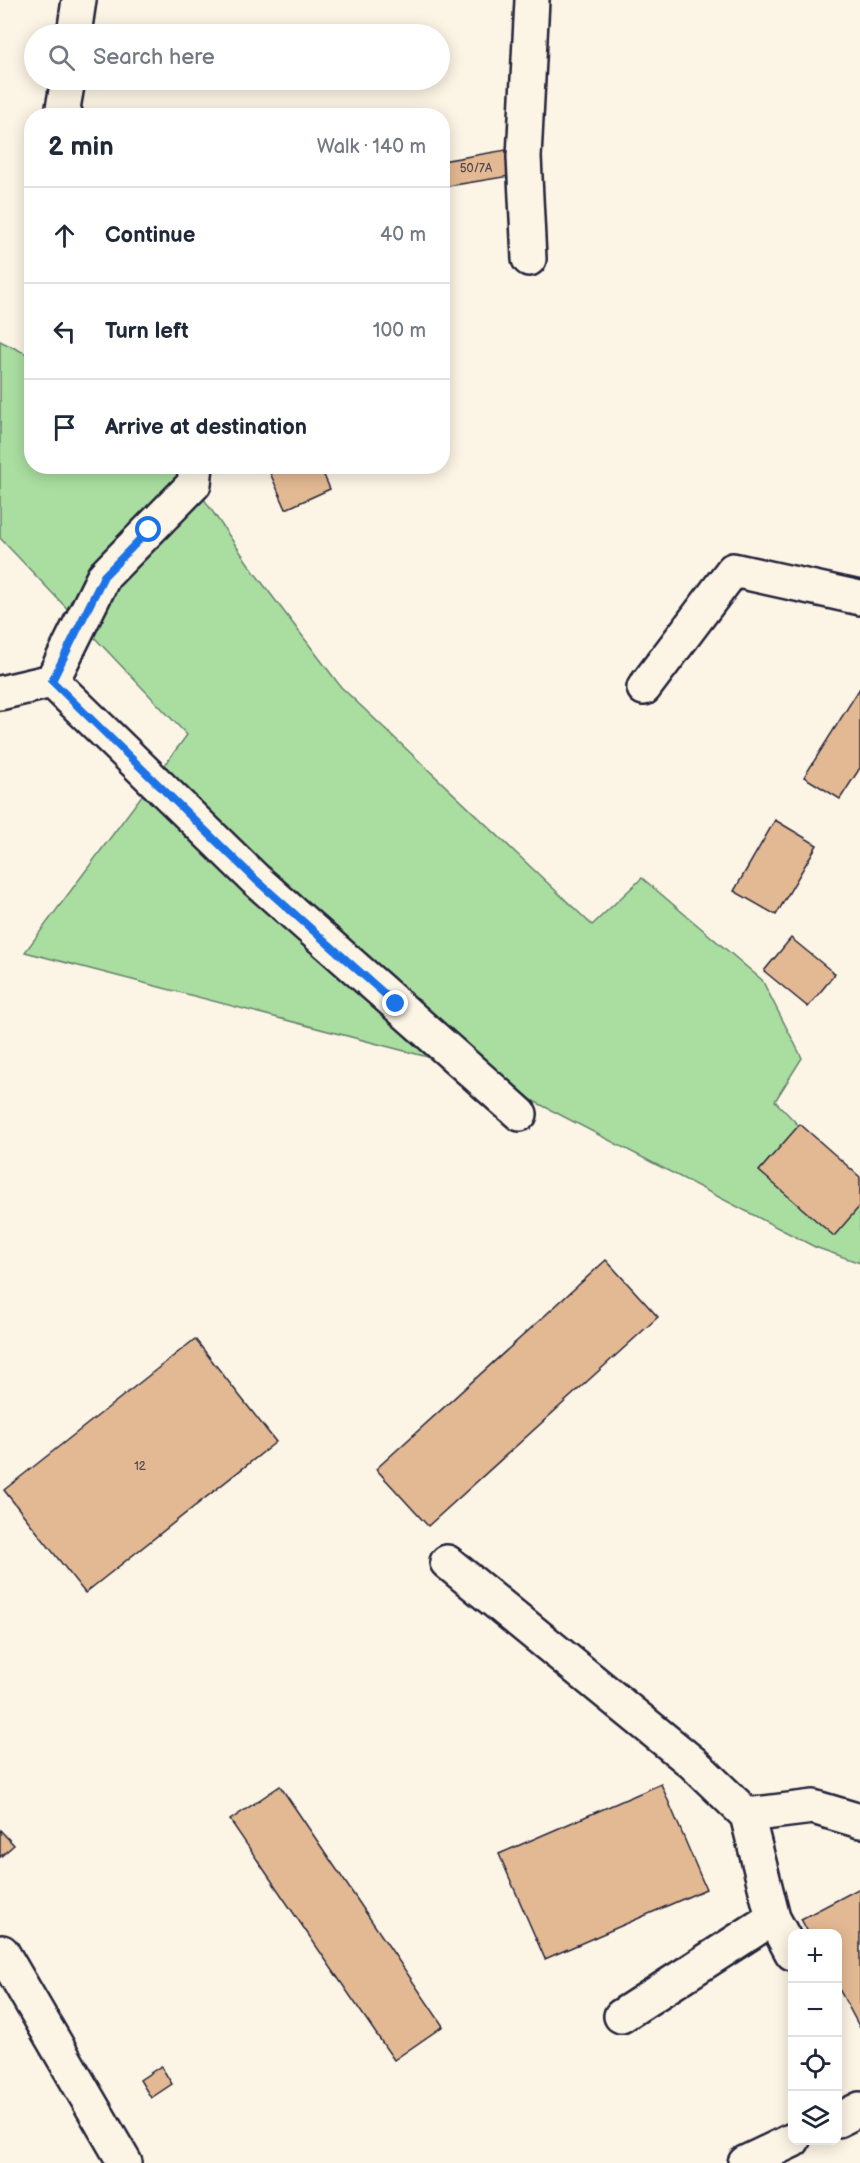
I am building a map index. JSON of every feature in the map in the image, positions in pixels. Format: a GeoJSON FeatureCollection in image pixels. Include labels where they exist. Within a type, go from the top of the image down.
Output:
{"type":"FeatureCollection","features":[{"type":"Feature","properties":{"kind":"street"},"geometry":{"type":"LineString","coordinates":[[75,24],[79,0]]}},
{"type":"Feature","properties":{"kind":"street"},"geometry":{"type":"LineString","coordinates":[[529,259],[524,158],[532,0]]}},
{"type":"Feature","properties":{"kind":"street"},"geometry":{"type":"LineString","coordinates":[[63,108],[66,90]]}},
{"type":"Feature","properties":{"kind":"street"},"geometry":{"type":"LineString","coordinates":[[52,681],[104,576],[194,484],[195,474]]}},
{"type":"Feature","properties":{"kind":"street"},"geometry":{"type":"LineString","coordinates":[[644,688],[733,570],[860,598]]}},
{"type":"Feature","properties":{"kind":"street"},"geometry":{"type":"LineString","coordinates":[[0,693],[52,681]]}},
{"type":"Feature","properties":{"kind":"street"},"geometry":{"type":"LineString","coordinates":[[52,681],[255,879],[520,1114]]}},
{"type":"Feature","properties":{"kind":"street"},"geometry":{"type":"LineString","coordinates":[[447,1562],[693,1763],[747,1815],[773,1918],[788,1946]]}},
{"type":"Feature","properties":{"kind":"street"},"geometry":{"type":"LineString","coordinates":[[747,1815],[813,1807],[860,1821]]}},
{"type":"Feature","properties":{"kind":"street"},"geometry":{"type":"LineString","coordinates":[[621,2016],[773,1918]]}},
{"type":"Feature","properties":{"kind":"street"},"geometry":{"type":"LineString","coordinates":[[2,1952],[125,2163]]}},
{"type":"Feature","properties":{"kind":"street"},"geometry":{"type":"LineString","coordinates":[[842,2118],[860,2109]]}},
{"type":"Feature","properties":{"kind":"street"},"geometry":{"type":"LineString","coordinates":[[746,2163],[788,2142]]}},
{"type":"Feature","properties":{"kind":"green space"},"geometry":{"type":"Polygon","coordinates":[[[0,341],[24,353],[24,474],[187,474],[254,572],[341,687],[592,925],[642,878],[762,980],[802,1058],[775,1101],[860,1189],[860,1263],[815,1247],[470,1068],[25,952],[187,735],[0,538],[0,341]]]}},
{"type":"Feature","properties":{"kind":"building"},"geometry":{"type":"Polygon","coordinates":[[[506,150],[510,176],[450,186],[450,160],[506,150]]]}},
{"type":"Feature","properties":{"kind":"building"},"geometry":{"type":"Polygon","coordinates":[[[271,474],[323,474],[330,489],[286,509],[271,474]]]}},
{"type":"Feature","properties":{"kind":"building"},"geometry":{"type":"Polygon","coordinates":[[[860,688],[860,768],[840,799],[804,777],[860,688]]]}},
{"type":"Feature","properties":{"kind":"building"},"geometry":{"type":"Polygon","coordinates":[[[775,820],[817,845],[776,915],[734,891],[775,820]]]}},
{"type":"Feature","properties":{"kind":"building"},"geometry":{"type":"Polygon","coordinates":[[[791,938],[835,974],[808,1007],[764,971],[791,938]]]}},
{"type":"Feature","properties":{"kind":"building"},"geometry":{"type":"Polygon","coordinates":[[[800,1124],[860,1177],[860,1206],[834,1236],[759,1171],[800,1124]]]}},
{"type":"Feature","properties":{"kind":"building"},"geometry":{"type":"Polygon","coordinates":[[[606,1260],[658,1317],[428,1526],[376,1469],[606,1260]]]}},
{"type":"Feature","properties":{"kind":"building"},"geometry":{"type":"Polygon","coordinates":[[[195,1339],[276,1442],[85,1593],[4,1490],[195,1339]]]}},
{"type":"Feature","properties":{"kind":"building"},"geometry":{"type":"Polygon","coordinates":[[[661,1784],[706,1889],[545,1959],[499,1854],[661,1784]]]}},
{"type":"Feature","properties":{"kind":"building"},"geometry":{"type":"Polygon","coordinates":[[[280,1786],[443,2026],[394,2060],[230,1820],[280,1786]]]}},
{"type":"Feature","properties":{"kind":"building"},"geometry":{"type":"Polygon","coordinates":[[[0,1830],[14,1845],[0,1857],[0,1830]]]}},
{"type":"Feature","properties":{"kind":"building"},"geometry":{"type":"Polygon","coordinates":[[[860,1888],[860,2028],[842,1994],[842,1929],[806,1929],[801,1919],[860,1888]]]}},
{"type":"Feature","properties":{"kind":"building"},"geometry":{"type":"Polygon","coordinates":[[[161,2066],[172,2084],[151,2098],[140,2080],[161,2066]]]}},
{"type":"Feature","properties":{"kind":"route"},"geometry":{"type":"LineString","coordinates":[[149,530],[104,576],[52,681],[255,879],[396,1004]]}}]}
